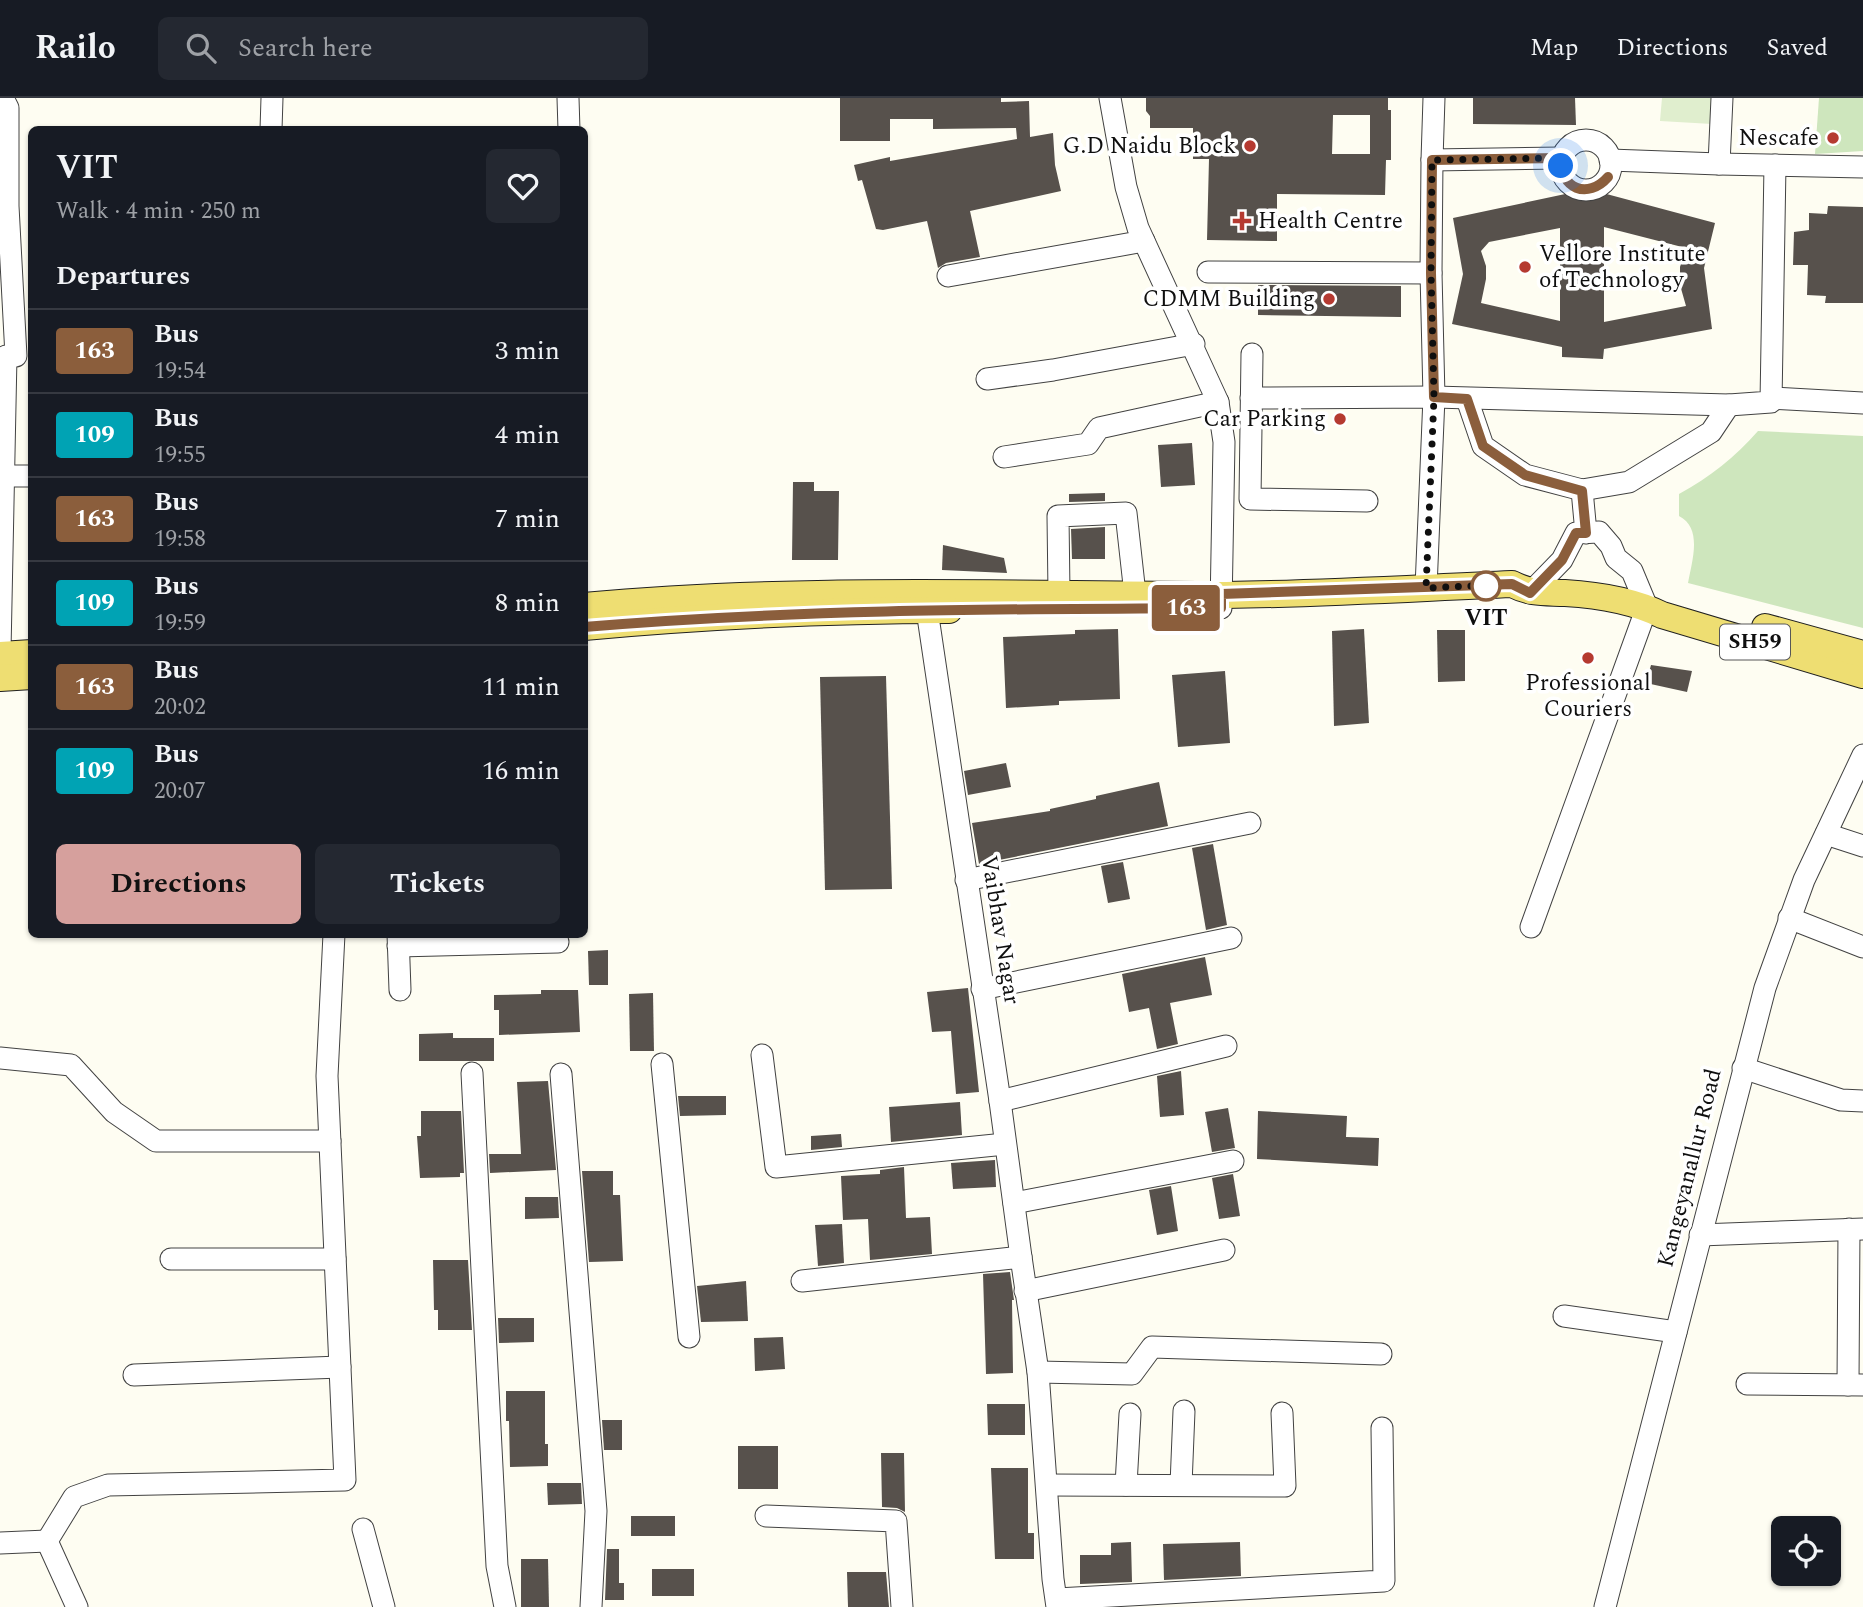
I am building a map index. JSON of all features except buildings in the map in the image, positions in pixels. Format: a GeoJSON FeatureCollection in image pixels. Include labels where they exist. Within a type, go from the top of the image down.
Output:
{"type":"FeatureCollection","features":[{"type":"Feature","properties":{"kind":"main road"},"geometry":{"type":"LineString","coordinates":[[588,606],[673,597],[897,592],[1135,594],[1221,601],[1512,584],[1530,593]]}},
{"type":"Feature","properties":{"kind":"main road","name":"SH59"},"geometry":{"type":"LineString","coordinates":[[588,627],[763,614],[1221,601],[1311,609],[1512,601],[1530,593],[1592,596],[1647,607],[1661,615],[1863,675]]}},
{"type":"Feature","properties":{"kind":"main road"},"geometry":{"type":"LineString","coordinates":[[1647,607],[1664,599],[1863,654]]}},
{"type":"Feature","properties":{"kind":"main road"},"geometry":{"type":"LineString","coordinates":[[0,653],[28,653]]}},
{"type":"Feature","properties":{"kind":"main road"},"geometry":{"type":"LineString","coordinates":[[0,678],[28,676]]}},
{"type":"Feature","properties":{"kind":"street"},"geometry":{"type":"LineString","coordinates":[[0,653],[1,476],[13,356],[8,108],[4,98]]}},
{"type":"Feature","properties":{"kind":"street"},"geometry":{"type":"LineString","coordinates":[[271,126],[272,98]]}},
{"type":"Feature","properties":{"kind":"street"},"geometry":{"type":"LineString","coordinates":[[568,98],[569,126]]}},
{"type":"Feature","properties":{"kind":"street"},"geometry":{"type":"LineString","coordinates":[[1110,98],[1126,187],[1144,241],[1159,277],[1194,344],[1218,402],[1224,442],[1221,601]]}},
{"type":"Feature","properties":{"kind":"street"},"geometry":{"type":"LineString","coordinates":[[1426,588],[1434,397],[1431,273],[1434,98]]}},
{"type":"Feature","properties":{"kind":"street"},"geometry":{"type":"LineString","coordinates":[[1719,164],[1722,98]]}},
{"type":"Feature","properties":{"kind":"street"},"geometry":{"type":"LineString","coordinates":[[1586,140],[1601,145],[1610,160],[1608,177],[1597,187],[1588,189],[1573,186],[1562,171],[1562,158],[1569,147],[1578,141],[1586,140]]}},
{"type":"Feature","properties":{"kind":"street"},"geometry":{"type":"LineString","coordinates":[[1432,160],[1562,158]]}},
{"type":"Feature","properties":{"kind":"street"},"geometry":{"type":"LineString","coordinates":[[1610,160],[1863,167]]}},
{"type":"Feature","properties":{"kind":"street"},"geometry":{"type":"LineString","coordinates":[[1251,398],[1434,397],[1729,405],[1771,402],[1775,165]]}},
{"type":"Feature","properties":{"kind":"street"},"geometry":{"type":"LineString","coordinates":[[948,276],[1144,241]]}},
{"type":"Feature","properties":{"kind":"street"},"geometry":{"type":"LineString","coordinates":[[1208,272],[1431,273]]}},
{"type":"Feature","properties":{"kind":"street"},"geometry":{"type":"LineString","coordinates":[[987,379],[1065,368],[1194,344]]}},
{"type":"Feature","properties":{"kind":"street"},"geometry":{"type":"LineString","coordinates":[[1252,354],[1250,499],[1367,500]]}},
{"type":"Feature","properties":{"kind":"street"},"geometry":{"type":"LineString","coordinates":[[1771,398],[1863,403]]}},
{"type":"Feature","properties":{"kind":"street"},"geometry":{"type":"LineString","coordinates":[[1467,399],[1483,446],[1525,475],[1582,491],[1629,482],[1711,432],[1729,405]]}},
{"type":"Feature","properties":{"kind":"street"},"geometry":{"type":"LineString","coordinates":[[1004,457],[1088,444],[1099,428],[1218,402]]}},
{"type":"Feature","properties":{"kind":"street"},"geometry":{"type":"LineString","coordinates":[[1,476],[28,476]]}},
{"type":"Feature","properties":{"kind":"street"},"geometry":{"type":"LineString","coordinates":[[1582,491],[1586,533]]}},
{"type":"Feature","properties":{"kind":"street"},"geometry":{"type":"LineString","coordinates":[[1059,593],[1058,516],[1126,513],[1135,594]]}},
{"type":"Feature","properties":{"kind":"street"},"geometry":{"type":"LineString","coordinates":[[1530,593],[1562,560],[1576,533],[1599,532],[1611,546],[1616,558],[1632,571],[1647,607],[1531,927]]}},
{"type":"Feature","properties":{"kind":"street","name":"Vaibhav Nagar"},"geometry":{"type":"LineString","coordinates":[[927,610],[1038,1372],[1057,1603]]}},
{"type":"Feature","properties":{"kind":"street","name":"Kangeyanallur Road"},"geometry":{"type":"LineString","coordinates":[[1605,1607],[1765,988],[1804,880],[1863,755]]}},
{"type":"Feature","properties":{"kind":"street"},"geometry":{"type":"LineString","coordinates":[[966,880],[1251,823]]}},
{"type":"Feature","properties":{"kind":"street"},"geometry":{"type":"LineString","coordinates":[[1826,834],[1863,846]]}},
{"type":"Feature","properties":{"kind":"street"},"geometry":{"type":"LineString","coordinates":[[1789,918],[1863,947]]}},
{"type":"Feature","properties":{"kind":"street"},"geometry":{"type":"LineString","coordinates":[[47,1541],[74,1496],[108,1485],[345,1480],[327,1076],[334,938]]}},
{"type":"Feature","properties":{"kind":"street"},"geometry":{"type":"LineString","coordinates":[[982,989],[1231,938]]}},
{"type":"Feature","properties":{"kind":"street"},"geometry":{"type":"LineString","coordinates":[[400,990],[398,940],[558,942]]}},
{"type":"Feature","properties":{"kind":"street"},"geometry":{"type":"LineString","coordinates":[[1000,1101],[1226,1046]]}},
{"type":"Feature","properties":{"kind":"street"},"geometry":{"type":"LineString","coordinates":[[762,1055],[776,1167],[1005,1144]]}},
{"type":"Feature","properties":{"kind":"street"},"geometry":{"type":"LineString","coordinates":[[0,1058],[71,1065],[114,1112],[156,1141],[330,1141]]}},
{"type":"Feature","properties":{"kind":"street"},"geometry":{"type":"LineString","coordinates":[[662,1064],[689,1337]]}},
{"type":"Feature","properties":{"kind":"street"},"geometry":{"type":"LineString","coordinates":[[1743,1068],[1841,1100],[1863,1101]]}},
{"type":"Feature","properties":{"kind":"street"},"geometry":{"type":"LineString","coordinates":[[472,1073],[497,1566],[505,1607]]}},
{"type":"Feature","properties":{"kind":"street"},"geometry":{"type":"LineString","coordinates":[[561,1074],[596,1511],[591,1607]]}},
{"type":"Feature","properties":{"kind":"street"},"geometry":{"type":"LineString","coordinates":[[1014,1203],[1233,1161]]}},
{"type":"Feature","properties":{"kind":"street"},"geometry":{"type":"LineString","coordinates":[[1700,1235],[1856,1229],[1856,1385],[1747,1384]]}},
{"type":"Feature","properties":{"kind":"street"},"geometry":{"type":"LineString","coordinates":[[1025,1292],[1223,1250]]}},
{"type":"Feature","properties":{"kind":"street"},"geometry":{"type":"LineString","coordinates":[[802,1281],[1021,1257]]}},
{"type":"Feature","properties":{"kind":"street"},"geometry":{"type":"LineString","coordinates":[[171,1259],[335,1259]]}},
{"type":"Feature","properties":{"kind":"street"},"geometry":{"type":"LineString","coordinates":[[1564,1316],[1676,1332]]}},
{"type":"Feature","properties":{"kind":"street"},"geometry":{"type":"LineString","coordinates":[[1038,1372],[1132,1374],[1152,1347],[1381,1354]]}},
{"type":"Feature","properties":{"kind":"street"},"geometry":{"type":"LineString","coordinates":[[134,1375],[340,1367]]}},
{"type":"Feature","properties":{"kind":"street"},"geometry":{"type":"LineString","coordinates":[[1181,1485],[1184,1411]]}},
{"type":"Feature","properties":{"kind":"street"},"geometry":{"type":"LineString","coordinates":[[1047,1485],[1284,1486],[1282,1413]]}},
{"type":"Feature","properties":{"kind":"street"},"geometry":{"type":"LineString","coordinates":[[1126,1485],[1130,1414]]}},
{"type":"Feature","properties":{"kind":"street"},"geometry":{"type":"LineString","coordinates":[[1057,1603],[1384,1581],[1382,1428]]}},
{"type":"Feature","properties":{"kind":"street"},"geometry":{"type":"LineString","coordinates":[[766,1516],[896,1521],[902,1607]]}},
{"type":"Feature","properties":{"kind":"street"},"geometry":{"type":"LineString","coordinates":[[363,1529],[384,1607]]}},
{"type":"Feature","properties":{"kind":"street"},"geometry":{"type":"LineString","coordinates":[[0,1543],[47,1541]]}},
{"type":"Feature","properties":{"kind":"street"},"geometry":{"type":"LineString","coordinates":[[47,1541],[77,1607]]}},
{"type":"Feature","properties":{"kind":"green space"},"geometry":{"type":"Polygon","coordinates":[[[1662,98],[1713,98],[1712,124],[1660,121],[1662,98]]]}},
{"type":"Feature","properties":{"kind":"green space"},"geometry":{"type":"Polygon","coordinates":[[[1819,98],[1863,98],[1863,151],[1815,154],[1819,98]]]}},
{"type":"Feature","properties":{"kind":"green space"},"geometry":{"type":"Polygon","coordinates":[[[1758,431],[1863,436],[1863,628],[1688,583],[1694,546],[1691,528],[1679,516],[1679,494],[1722,466],[1758,431]]]}},
{"type":"Feature","properties":{"kind":"bus line","name":"163"},"geometry":{"type":"LineString","coordinates":[[588,627],[788,613],[1221,608],[1221,594],[1512,584],[1530,593],[1562,560],[1576,533],[1586,533],[1582,491],[1525,475],[1483,446],[1467,399],[1434,397],[1432,160],[1562,158],[1562,171],[1567,181],[1580,189],[1597,187],[1608,177]]}},
{"type":"Feature","properties":{"kind":"place","name":"Nescafe"},"geometry":{"type":"Point","coordinates":[1833,138]}},
{"type":"Feature","properties":{"kind":"place","name":"G.D Naidu Block"},"geometry":{"type":"Point","coordinates":[1250,146]}},
{"type":"Feature","properties":{"kind":"place","name":"Health Centre"},"geometry":{"type":"Point","coordinates":[1242,221]}},
{"type":"Feature","properties":{"kind":"place","name":"Vellore Institute of Technology"},"geometry":{"type":"Point","coordinates":[1525,267]}},
{"type":"Feature","properties":{"kind":"place","name":"CDMM Building"},"geometry":{"type":"Point","coordinates":[1329,299]}},
{"type":"Feature","properties":{"kind":"place","name":"Car Parking"},"geometry":{"type":"Point","coordinates":[1340,419]}},
{"type":"Feature","properties":{"kind":"place","name":"VIT"},"geometry":{"type":"Point","coordinates":[1486,586]}},
{"type":"Feature","properties":{"kind":"place","name":"Professional Couriers"},"geometry":{"type":"Point","coordinates":[1588,658]}},
{"type":"Feature","properties":{"kind":"route"},"geometry":{"type":"LineString","coordinates":[[1486,586],[1491,585],[1426,588],[1434,397],[1432,160],[1562,158],[1561,166]]}}]}
